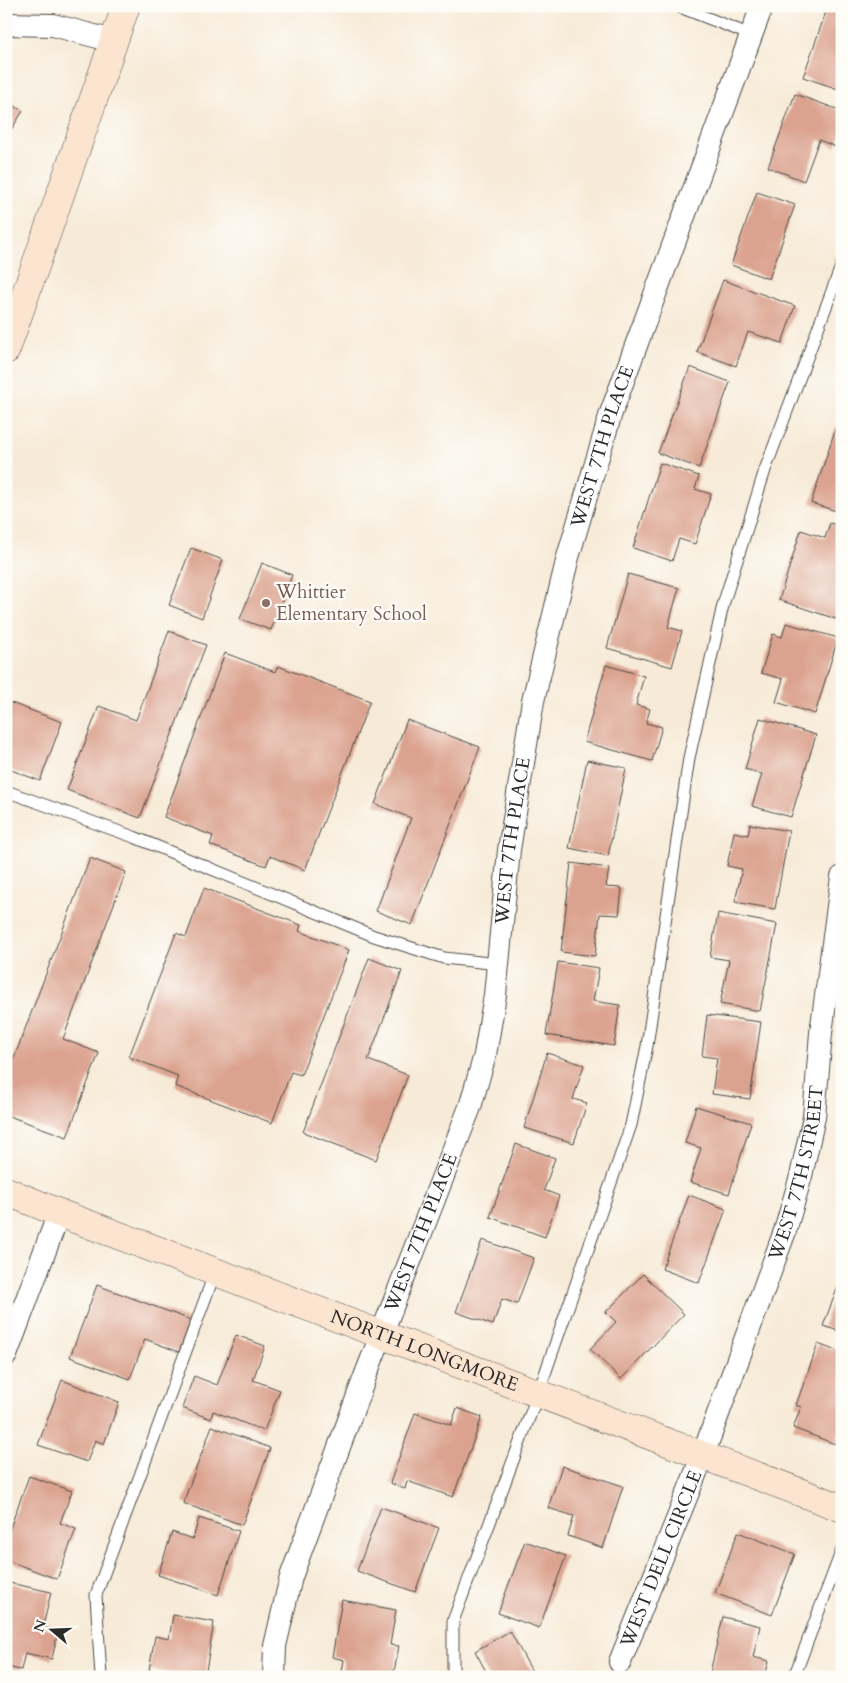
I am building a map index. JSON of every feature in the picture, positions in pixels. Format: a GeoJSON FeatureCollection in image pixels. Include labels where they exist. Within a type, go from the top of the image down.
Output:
{"type":"FeatureCollection","features":[{"type":"Feature","properties":{"kind":"street"},"geometry":{"type":"LineString","coordinates":[[6,350],[126,6]]}},
{"type":"Feature","properties":{"kind":"street","name":"WEST 7TH PLACE"},"geometry":{"type":"LineString","coordinates":[[274,1677],[274,1646],[291,1577],[470,1107],[485,1056],[495,995],[510,850],[533,701],[568,556],[611,412],[762,6]]}},
{"type":"Feature","properties":{"kind":"street"},"geometry":{"type":"LineString","coordinates":[[6,24],[53,25],[113,41]]}},
{"type":"Feature","properties":{"kind":"street","name":"WEST 7TH STREET"},"geometry":{"type":"LineString","coordinates":[[703,1455],[786,1231],[801,1176],[814,1116],[821,1034],[842,877]]}},
{"type":"Feature","properties":{"kind":"street","name":"NORTH LONGMORE"},"geometry":{"type":"LineString","coordinates":[[6,1191],[842,1508]]}},
{"type":"Feature","properties":{"kind":"street"},"geometry":{"type":"LineString","coordinates":[[6,1355],[60,1213]]}},
{"type":"Feature","properties":{"kind":"street","name":"WEST DELL CIRCLE"},"geometry":{"type":"LineString","coordinates":[[620,1662],[703,1455]]}},
{"type":"Feature","properties":{"kind":"lane"},"geometry":{"type":"LineString","coordinates":[[677,6],[751,35]]}},
{"type":"Feature","properties":{"kind":"lane"},"geometry":{"type":"LineString","coordinates":[[453,1677],[453,1621],[538,1394],[631,1125],[647,1046],[689,758],[723,605],[765,470],[842,264]]}},
{"type":"Feature","properties":{"kind":"lane"},"geometry":{"type":"LineString","coordinates":[[6,791],[134,837],[374,936],[444,958],[498,964]]}},
{"type":"Feature","properties":{"kind":"lane"},"geometry":{"type":"LineString","coordinates":[[101,1677],[96,1595],[215,1271]]}},
{"type":"Feature","properties":{"kind":"lane"},"geometry":{"type":"LineString","coordinates":[[794,1677],[842,1550]]}},
{"type":"Feature","properties":{"kind":"building"},"geometry":{"type":"Polygon","coordinates":[[[828,6],[842,7],[841,90],[803,77],[828,6]]]}},
{"type":"Feature","properties":{"kind":"building"},"geometry":{"type":"Polygon","coordinates":[[[795,94],[842,111],[842,131],[836,147],[819,140],[804,181],[768,167],[795,94]]]}},
{"type":"Feature","properties":{"kind":"building"},"geometry":{"type":"Polygon","coordinates":[[[6,101],[23,111],[6,138],[6,101]]]}},
{"type":"Feature","properties":{"kind":"building"},"geometry":{"type":"Polygon","coordinates":[[[757,192],[795,205],[769,279],[731,265],[757,192]]]}},
{"type":"Feature","properties":{"kind":"building"},"geometry":{"type":"Polygon","coordinates":[[[723,280],[795,306],[782,343],[748,332],[736,366],[697,352],[723,280]]]}},
{"type":"Feature","properties":{"kind":"building"},"geometry":{"type":"Polygon","coordinates":[[[690,367],[730,382],[699,468],[658,453],[690,367]]]}},
{"type":"Feature","properties":{"kind":"building"},"geometry":{"type":"Polygon","coordinates":[[[836,427],[842,429],[842,513],[811,503],[836,427]]]}},
{"type":"Feature","properties":{"kind":"building"},"geometry":{"type":"Polygon","coordinates":[[[660,463],[699,476],[695,489],[711,494],[695,544],[679,539],[672,561],[633,548],[660,463]]]}},
{"type":"Feature","properties":{"kind":"building"},"geometry":{"type":"Polygon","coordinates":[[[830,523],[842,527],[842,613],[839,620],[779,600],[801,530],[825,538],[830,523]]]}},
{"type":"Feature","properties":{"kind":"building"},"geometry":{"type":"Polygon","coordinates":[[[191,548],[223,560],[202,618],[169,605],[191,548]]]}},
{"type":"Feature","properties":{"kind":"building"},"geometry":{"type":"Polygon","coordinates":[[[262,563],[292,575],[271,630],[240,619],[262,563]]]}},
{"type":"Feature","properties":{"kind":"building"},"geometry":{"type":"Polygon","coordinates":[[[628,574],[679,588],[668,627],[682,631],[672,667],[607,648],[628,574]]]}},
{"type":"Feature","properties":{"kind":"building"},"geometry":{"type":"Polygon","coordinates":[[[786,623],[838,638],[815,714],[776,702],[783,679],[761,673],[773,634],[782,637],[786,623]]]}},
{"type":"Feature","properties":{"kind":"building"},"geometry":{"type":"Polygon","coordinates":[[[169,631],[206,645],[140,818],[67,790],[99,706],[136,720],[169,631]]]}},
{"type":"Feature","properties":{"kind":"building"},"geometry":{"type":"Polygon","coordinates":[[[225,653],[275,672],[278,666],[370,701],[305,870],[270,856],[266,866],[210,845],[213,836],[164,817],[225,653]]]}},
{"type":"Feature","properties":{"kind":"building"},"geometry":{"type":"Polygon","coordinates":[[[606,665],[644,676],[636,705],[650,709],[646,723],[662,727],[652,761],[584,742],[606,665]]]}},
{"type":"Feature","properties":{"kind":"building"},"geometry":{"type":"Polygon","coordinates":[[[6,701],[62,722],[40,781],[6,768],[6,701]]]}},
{"type":"Feature","properties":{"kind":"building"},"geometry":{"type":"Polygon","coordinates":[[[760,718],[816,735],[791,817],[752,806],[762,774],[745,769],[760,718]]]}},
{"type":"Feature","properties":{"kind":"building"},"geometry":{"type":"Polygon","coordinates":[[[407,720],[480,747],[412,925],[376,911],[411,818],[375,804],[407,720]]]}},
{"type":"Feature","properties":{"kind":"building"},"geometry":{"type":"Polygon","coordinates":[[[587,760],[626,768],[608,856],[569,848],[587,760]]]}},
{"type":"Feature","properties":{"kind":"building"},"geometry":{"type":"Polygon","coordinates":[[[750,824],[789,831],[775,909],[735,902],[742,869],[727,866],[734,832],[748,835],[750,824]]]}},
{"type":"Feature","properties":{"kind":"building"},"geometry":{"type":"Polygon","coordinates":[[[90,858],[126,872],[63,1039],[99,1053],[67,1137],[6,1115],[6,1079],[90,858]]]}},
{"type":"Feature","properties":{"kind":"building"},"geometry":{"type":"Polygon","coordinates":[[[571,863],[609,868],[606,887],[622,888],[619,915],[600,914],[595,956],[561,952],[571,863]]]}},
{"type":"Feature","properties":{"kind":"building"},"geometry":{"type":"Polygon","coordinates":[[[204,888],[301,925],[299,931],[349,950],[301,1075],[291,1072],[272,1123],[175,1086],[178,1076],[129,1057],[176,933],[186,937],[204,888]]]}},
{"type":"Feature","properties":{"kind":"building"},"geometry":{"type":"Polygon","coordinates":[[[718,913],[777,924],[760,1011],[720,1004],[729,960],[710,957],[718,913]]]}},
{"type":"Feature","properties":{"kind":"building"},"geometry":{"type":"Polygon","coordinates":[[[369,958],[402,971],[368,1060],[408,1075],[376,1160],[303,1132],[369,958]]]}},
{"type":"Feature","properties":{"kind":"building"},"geometry":{"type":"Polygon","coordinates":[[[558,962],[599,968],[593,1001],[620,1005],[614,1046],[546,1035],[558,962]]]}},
{"type":"Feature","properties":{"kind":"building"},"geometry":{"type":"Polygon","coordinates":[[[707,1015],[761,1022],[750,1099],[712,1094],[717,1058],[702,1056],[707,1015]]]}},
{"type":"Feature","properties":{"kind":"building"},"geometry":{"type":"Polygon","coordinates":[[[547,1053],[584,1065],[573,1099],[587,1103],[574,1143],[524,1128],[547,1053]]]}},
{"type":"Feature","properties":{"kind":"building"},"geometry":{"type":"Polygon","coordinates":[[[696,1106],[751,1123],[729,1194],[690,1182],[701,1148],[685,1143],[696,1106]]]}},
{"type":"Feature","properties":{"kind":"building"},"geometry":{"type":"Polygon","coordinates":[[[516,1144],[555,1158],[544,1190],[559,1196],[545,1237],[490,1217],[516,1144]]]}},
{"type":"Feature","properties":{"kind":"building"},"geometry":{"type":"Polygon","coordinates":[[[689,1195],[726,1209],[699,1283],[662,1269],[689,1195]]]}},
{"type":"Feature","properties":{"kind":"building"},"geometry":{"type":"Polygon","coordinates":[[[482,1240],[534,1258],[517,1304],[502,1299],[493,1325],[456,1312],[482,1240]]]}},
{"type":"Feature","properties":{"kind":"building"},"geometry":{"type":"Polygon","coordinates":[[[643,1274],[684,1314],[621,1379],[590,1349],[616,1322],[606,1312],[643,1274]]]}},
{"type":"Feature","properties":{"kind":"building"},"geometry":{"type":"Polygon","coordinates":[[[842,1276],[842,1332],[823,1326],[842,1276]]]}},
{"type":"Feature","properties":{"kind":"building"},"geometry":{"type":"Polygon","coordinates":[[[97,1285],[191,1320],[179,1352],[145,1339],[130,1379],[70,1357],[97,1285]]]}},
{"type":"Feature","properties":{"kind":"building"},"geometry":{"type":"Polygon","coordinates":[[[236,1335],[265,1346],[253,1380],[280,1390],[264,1431],[213,1411],[211,1419],[182,1408],[194,1376],[217,1385],[236,1335]]]}},
{"type":"Feature","properties":{"kind":"building"},"geometry":{"type":"Polygon","coordinates":[[[818,1344],[842,1353],[842,1427],[835,1444],[793,1428],[801,1407],[796,1405],[818,1344]]]}},
{"type":"Feature","properties":{"kind":"building"},"geometry":{"type":"Polygon","coordinates":[[[62,1380],[119,1402],[104,1444],[95,1440],[87,1462],[38,1445],[62,1380]]]}},
{"type":"Feature","properties":{"kind":"building"},"geometry":{"type":"Polygon","coordinates":[[[457,1408],[482,1417],[453,1497],[407,1481],[405,1489],[390,1483],[415,1413],[451,1425],[457,1408]]]}},
{"type":"Feature","properties":{"kind":"building"},"geometry":{"type":"Polygon","coordinates":[[[212,1426],[270,1448],[242,1525],[183,1503],[212,1426]]]}},
{"type":"Feature","properties":{"kind":"building"},"geometry":{"type":"Polygon","coordinates":[[[562,1466],[623,1486],[603,1548],[568,1536],[574,1516],[548,1508],[562,1466]]]}},
{"type":"Feature","properties":{"kind":"building"},"geometry":{"type":"Polygon","coordinates":[[[29,1476],[72,1491],[60,1523],[76,1529],[57,1579],[6,1560],[6,1539],[29,1476]]]}},
{"type":"Feature","properties":{"kind":"building"},"geometry":{"type":"Polygon","coordinates":[[[381,1507],[439,1528],[415,1592],[357,1571],[381,1507]]]}},
{"type":"Feature","properties":{"kind":"building"},"geometry":{"type":"Polygon","coordinates":[[[199,1518],[239,1531],[218,1595],[158,1575],[172,1532],[193,1539],[199,1518]]]}},
{"type":"Feature","properties":{"kind":"building"},"geometry":{"type":"Polygon","coordinates":[[[738,1532],[795,1554],[772,1615],[715,1593],[738,1532]]]}},
{"type":"Feature","properties":{"kind":"building"},"geometry":{"type":"Polygon","coordinates":[[[525,1541],[566,1556],[539,1628],[498,1613],[525,1541]]]}},
{"type":"Feature","properties":{"kind":"building"},"geometry":{"type":"Polygon","coordinates":[[[10,1583],[51,1592],[43,1627],[58,1631],[52,1659],[25,1653],[21,1670],[6,1667],[6,1598],[10,1583]]]}},
{"type":"Feature","properties":{"kind":"building"},"geometry":{"type":"Polygon","coordinates":[[[342,1600],[396,1610],[390,1645],[399,1646],[393,1677],[341,1677],[344,1660],[332,1657],[342,1600]]]}},
{"type":"Feature","properties":{"kind":"building"},"geometry":{"type":"Polygon","coordinates":[[[173,1615],[214,1622],[205,1677],[177,1677],[177,1674],[149,1670],[155,1636],[169,1639],[173,1615]]]}},
{"type":"Feature","properties":{"kind":"building"},"geometry":{"type":"Polygon","coordinates":[[[723,1617],[760,1626],[753,1657],[769,1661],[765,1677],[709,1677],[723,1617]]]}},
{"type":"Feature","properties":{"kind":"building"},"geometry":{"type":"Polygon","coordinates":[[[510,1631],[535,1677],[489,1677],[475,1651],[510,1631]]]}},
{"type":"Feature","properties":{"kind":"place","name":"Whittier Elementary School"},"geometry":{"type":"Point","coordinates":[266,603]}}]}
